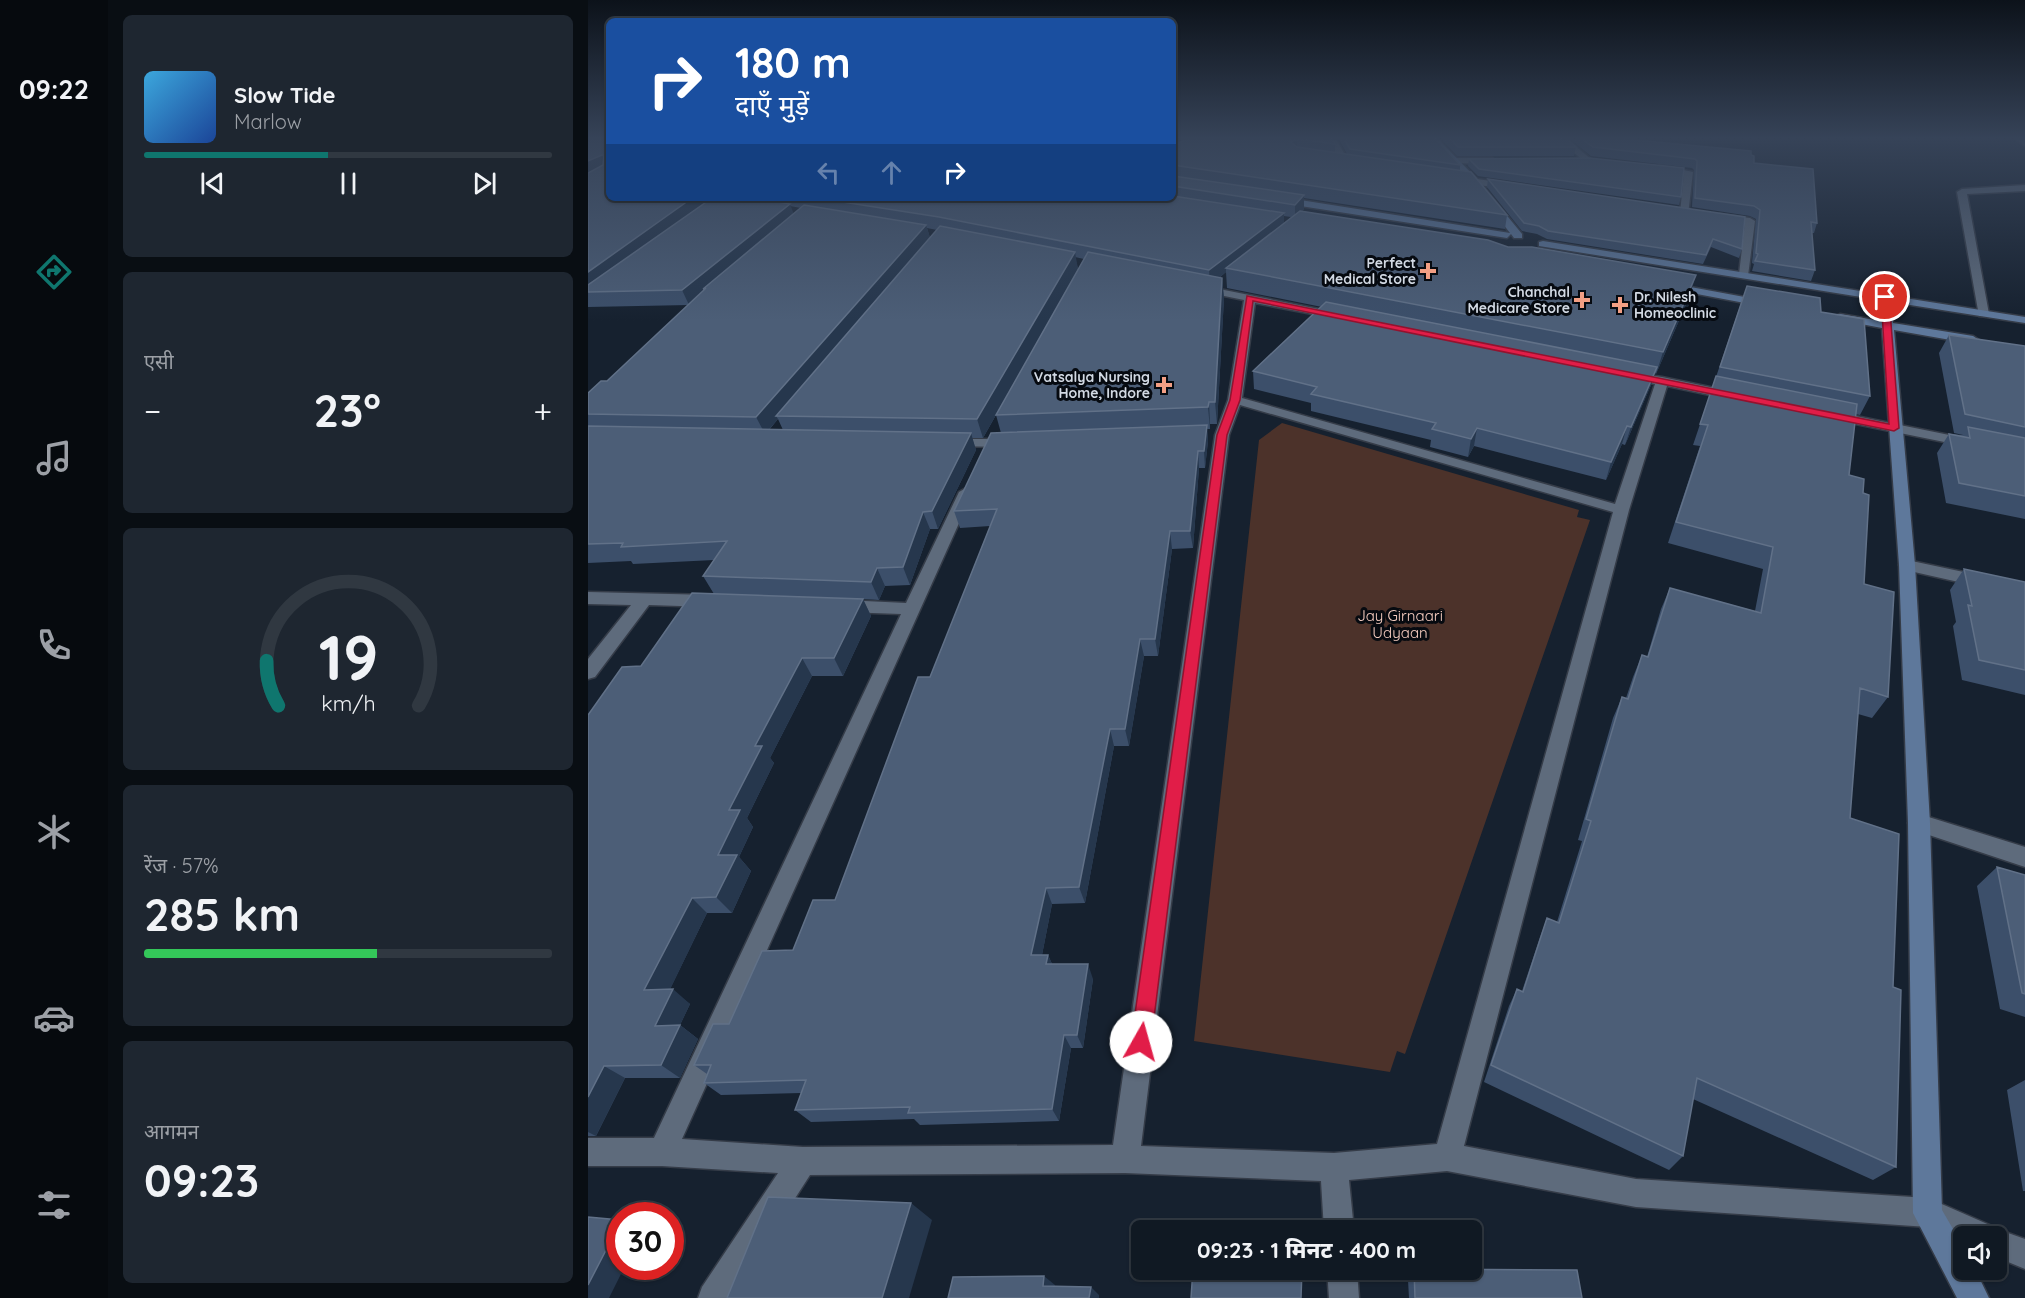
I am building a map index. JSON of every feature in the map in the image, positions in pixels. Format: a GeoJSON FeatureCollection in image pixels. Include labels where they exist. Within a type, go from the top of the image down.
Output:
{"type":"FeatureCollection","features":[{"type":"Feature","properties":{"kind":"street"},"geometry":{"type":"LineString","coordinates":[[1273,200],[1311,209],[1527,238],[2025,320]]}},
{"type":"Feature","properties":{"kind":"street"},"geometry":{"type":"LineString","coordinates":[[1491,200],[1527,238],[1547,252],[1544,256]]}},
{"type":"Feature","properties":{"kind":"street"},"geometry":{"type":"LineString","coordinates":[[1684,213],[1686,200]]}},
{"type":"Feature","properties":{"kind":"street"},"geometry":{"type":"LineString","coordinates":[[1963,200],[1983,314]]}},
{"type":"Feature","properties":{"kind":"street"},"geometry":{"type":"LineString","coordinates":[[1673,211],[1695,214]]}},
{"type":"Feature","properties":{"kind":"street"},"geometry":{"type":"LineString","coordinates":[[1706,215],[1750,221],[1744,274]]}},
{"type":"Feature","properties":{"kind":"street"},"geometry":{"type":"LineString","coordinates":[[1484,242],[1527,238]]}},
{"type":"Feature","properties":{"kind":"street"},"geometry":{"type":"LineString","coordinates":[[1656,284],[1783,307]]}},
{"type":"Feature","properties":{"kind":"street"},"geometry":{"type":"LineString","coordinates":[[1190,286],[1218,287],[1250,298],[1353,319]]}},
{"type":"Feature","properties":{"kind":"street"},"geometry":{"type":"LineString","coordinates":[[1885,297],[1906,565],[1919,823],[1928,1214],[1974,1298]]}},
{"type":"Feature","properties":{"kind":"street"},"geometry":{"type":"LineString","coordinates":[[1125,1159],[1216,435],[1235,400],[1250,298]]}},
{"type":"Feature","properties":{"kind":"street"},"geometry":{"type":"LineString","coordinates":[[1830,315],[1991,343]]}},
{"type":"Feature","properties":{"kind":"street"},"geometry":{"type":"LineString","coordinates":[[1616,372],[1743,398]]}},
{"type":"Feature","properties":{"kind":"street"},"geometry":{"type":"LineString","coordinates":[[1448,1157],[1621,510],[1662,381]]}},
{"type":"Feature","properties":{"kind":"street"},"geometry":{"type":"LineString","coordinates":[[1235,400],[1621,510]]}},
{"type":"Feature","properties":{"kind":"street"},"geometry":{"type":"LineString","coordinates":[[1824,414],[1981,446]]}},
{"type":"Feature","properties":{"kind":"street"},"geometry":{"type":"LineString","coordinates":[[663,1152],[911,609],[1001,423]]}},
{"type":"Feature","properties":{"kind":"street"},"geometry":{"type":"LineString","coordinates":[[931,443],[1024,442]]}},
{"type":"Feature","properties":{"kind":"street"},"geometry":{"type":"LineString","coordinates":[[1906,565],[2025,591]]}},
{"type":"Feature","properties":{"kind":"street"},"geometry":{"type":"LineString","coordinates":[[588,598],[726,602]]}},
{"type":"Feature","properties":{"kind":"street"},"geometry":{"type":"LineString","coordinates":[[588,672],[645,599]]}},
{"type":"Feature","properties":{"kind":"street"},"geometry":{"type":"LineString","coordinates":[[830,606],[911,609]]}},
{"type":"Feature","properties":{"kind":"street"},"geometry":{"type":"LineString","coordinates":[[1919,823],[2025,857]]}},
{"type":"Feature","properties":{"kind":"street"},"geometry":{"type":"LineString","coordinates":[[588,1152],[663,1152],[803,1161],[1125,1159],[1334,1167],[1448,1157],[1636,1193],[1928,1214],[1957,1226]]}},
{"type":"Feature","properties":{"kind":"street"},"geometry":{"type":"LineString","coordinates":[[713,1298],[803,1161]]}},
{"type":"Feature","properties":{"kind":"street"},"geometry":{"type":"LineString","coordinates":[[1334,1167],[1338,1220]]}},
{"type":"Feature","properties":{"kind":"street"},"geometry":{"type":"LineString","coordinates":[[2007,1247],[2025,1254]]}},
{"type":"Feature","properties":{"kind":"street"},"geometry":{"type":"LineString","coordinates":[[1343,1280],[1344,1298]]}},
{"type":"Feature","properties":{"kind":"green space","name":"Jay Girnaari Udyaan"},"geometry":{"type":"Polygon","coordinates":[[[1282,423],[1579,510],[1577,517],[1590,520],[1405,1054],[1397,1051],[1390,1072],[1194,1041],[1259,440],[1282,423]]]}},
{"type":"Feature","properties":{"kind":"building"},"geometry":{"type":"Polygon","coordinates":[[[588,200],[688,201],[588,272],[588,200]]]}},
{"type":"Feature","properties":{"kind":"building"},"geometry":{"type":"Polygon","coordinates":[[[1196,200],[1284,213],[1209,270],[939,217],[836,201],[1196,200]]]}},
{"type":"Feature","properties":{"kind":"building"},"geometry":{"type":"Polygon","coordinates":[[[1260,200],[1300,200],[1295,205],[1260,200]]]}},
{"type":"Feature","properties":{"kind":"building"},"geometry":{"type":"Polygon","coordinates":[[[1404,200],[1494,200],[1507,215],[1404,200]]]}},
{"type":"Feature","properties":{"kind":"building"},"geometry":{"type":"Polygon","coordinates":[[[1505,200],[1627,200],[1745,217],[1742,249],[1713,239],[1706,255],[1548,231],[1539,226],[1524,223],[1505,200]]]}},
{"type":"Feature","properties":{"kind":"building"},"geometry":{"type":"Polygon","coordinates":[[[1707,200],[1815,200],[1817,223],[1811,222],[1815,270],[1755,261],[1758,254],[1756,253],[1760,210],[1754,206],[1707,200]]]}},
{"type":"Feature","properties":{"kind":"building"},"geometry":{"type":"Polygon","coordinates":[[[708,201],[772,201],[790,204],[682,290],[588,292],[588,285],[708,201]]]}},
{"type":"Feature","properties":{"kind":"building"},"geometry":{"type":"Polygon","coordinates":[[[804,205],[926,225],[756,417],[588,414],[588,393],[601,381],[607,381],[706,288],[703,289],[804,205]]]}},
{"type":"Feature","properties":{"kind":"building"},"geometry":{"type":"Polygon","coordinates":[[[1300,211],[1488,240],[1508,247],[1532,247],[1696,275],[1663,352],[1226,268],[1300,211]]]}},
{"type":"Feature","properties":{"kind":"building"},"geometry":{"type":"Polygon","coordinates":[[[940,226],[1075,252],[977,419],[776,416],[940,226]]]}},
{"type":"Feature","properties":{"kind":"building"},"geometry":{"type":"Polygon","coordinates":[[[1088,252],[1222,278],[1215,402],[1209,402],[1208,407],[996,415],[1088,252]]]}},
{"type":"Feature","properties":{"kind":"building"},"geometry":{"type":"Polygon","coordinates":[[[1747,286],[1820,298],[1821,312],[1864,319],[1870,396],[1720,367],[1747,286]]]}},
{"type":"Feature","properties":{"kind":"building"},"geometry":{"type":"Polygon","coordinates":[[[1326,302],[1657,367],[1631,427],[1627,426],[1611,462],[1477,428],[1471,439],[1432,429],[1436,423],[1311,394],[1317,387],[1253,371],[1326,302]]]}},
{"type":"Feature","properties":{"kind":"building"},"geometry":{"type":"Polygon","coordinates":[[[1949,335],[2025,346],[2025,427],[1965,414],[1949,335]]]}},
{"type":"Feature","properties":{"kind":"building"},"geometry":{"type":"Polygon","coordinates":[[[1716,376],[1857,404],[1849,475],[1864,479],[1863,493],[1869,495],[1864,584],[1894,592],[1888,697],[1860,688],[1850,818],[1899,834],[1893,987],[1901,990],[1896,1167],[1697,1078],[1683,1156],[1491,1065],[1517,989],[1523,992],[1547,918],[1559,923],[1591,821],[1586,819],[1622,697],[1628,699],[1642,655],[1648,657],[1670,588],[1761,613],[1773,547],[1676,522],[1708,425],[1700,424],[1716,376]]]}},
{"type":"Feature","properties":{"kind":"building"},"geometry":{"type":"Polygon","coordinates":[[[1207,425],[1204,451],[1198,451],[1190,531],[1170,531],[1155,639],[1140,639],[1125,729],[1110,729],[1079,887],[1046,888],[1031,955],[1048,955],[1046,964],[1088,964],[1077,1035],[1064,1035],[1052,1109],[908,1113],[910,1107],[795,1110],[806,1080],[704,1083],[711,1065],[694,1065],[713,1024],[729,1024],[762,951],[793,950],[813,900],[835,900],[918,677],[930,677],[997,509],[954,511],[991,433],[1207,425]]]}},
{"type":"Feature","properties":{"kind":"building"},"geometry":{"type":"Polygon","coordinates":[[[588,426],[971,433],[932,511],[923,512],[903,567],[877,568],[871,582],[703,576],[727,541],[621,547],[623,543],[588,544],[588,426]]]}},
{"type":"Feature","properties":{"kind":"building"},"geometry":{"type":"Polygon","coordinates":[[[1968,427],[2025,438],[2025,496],[1959,483],[1949,434],[1970,438],[1968,427]]]}},
{"type":"Feature","properties":{"kind":"building"},"geometry":{"type":"Polygon","coordinates":[[[1964,569],[2025,582],[2025,670],[1979,660],[1968,605],[1972,606],[1964,569]]]}},
{"type":"Feature","properties":{"kind":"building"},"geometry":{"type":"Polygon","coordinates":[[[692,593],[863,599],[834,658],[802,658],[755,746],[762,746],[729,810],[740,810],[718,855],[737,855],[716,897],[692,898],[644,990],[673,989],[655,1026],[680,1025],[661,1065],[604,1066],[588,1097],[588,715],[622,667],[641,666],[692,593]]]}},
{"type":"Feature","properties":{"kind":"building"},"geometry":{"type":"Polygon","coordinates":[[[1997,867],[2025,875],[2025,994],[2022,993],[1997,867]]]}},
{"type":"Feature","properties":{"kind":"building"},"geometry":{"type":"Polygon","coordinates":[[[768,1197],[911,1203],[882,1298],[727,1298],[768,1197]]]}},
{"type":"Feature","properties":{"kind":"building"},"geometry":{"type":"Polygon","coordinates":[[[588,1217],[606,1219],[606,1250],[588,1285],[588,1217]]]}},
{"type":"Feature","properties":{"kind":"building"},"geometry":{"type":"Polygon","coordinates":[[[1482,1269],[1577,1270],[1582,1298],[1415,1298],[1414,1280],[1482,1280],[1482,1269]]]}},
{"type":"Feature","properties":{"kind":"building"},"geometry":{"type":"Polygon","coordinates":[[[1044,1276],[1043,1286],[1091,1287],[1089,1298],[948,1298],[953,1277],[1044,1276]]]}},
{"type":"Feature","properties":{"kind":"building"},"geometry":{"type":"Polygon","coordinates":[[[1192,1280],[1302,1280],[1301,1298],[1191,1298],[1192,1280]]]}},
{"type":"Feature","properties":{"kind":"place","name":"Perfect Medical Store"},"geometry":{"type":"Point","coordinates":[1428,271]}},
{"type":"Feature","properties":{"kind":"place","name":"Chanchal Medicare Store"},"geometry":{"type":"Point","coordinates":[1582,300]}},
{"type":"Feature","properties":{"kind":"place","name":"Dr. Nilesh Homeoclinic"},"geometry":{"type":"Point","coordinates":[1620,305]}},
{"type":"Feature","properties":{"kind":"place","name":"Vatsalya Nursing Home, Indore"},"geometry":{"type":"Point","coordinates":[1164,385]}},
{"type":"Feature","properties":{"kind":"route"},"geometry":{"type":"LineString","coordinates":[[1141,1042],[1222,435],[1235,400],[1250,298],[1894,428],[1885,297]]}}]}
